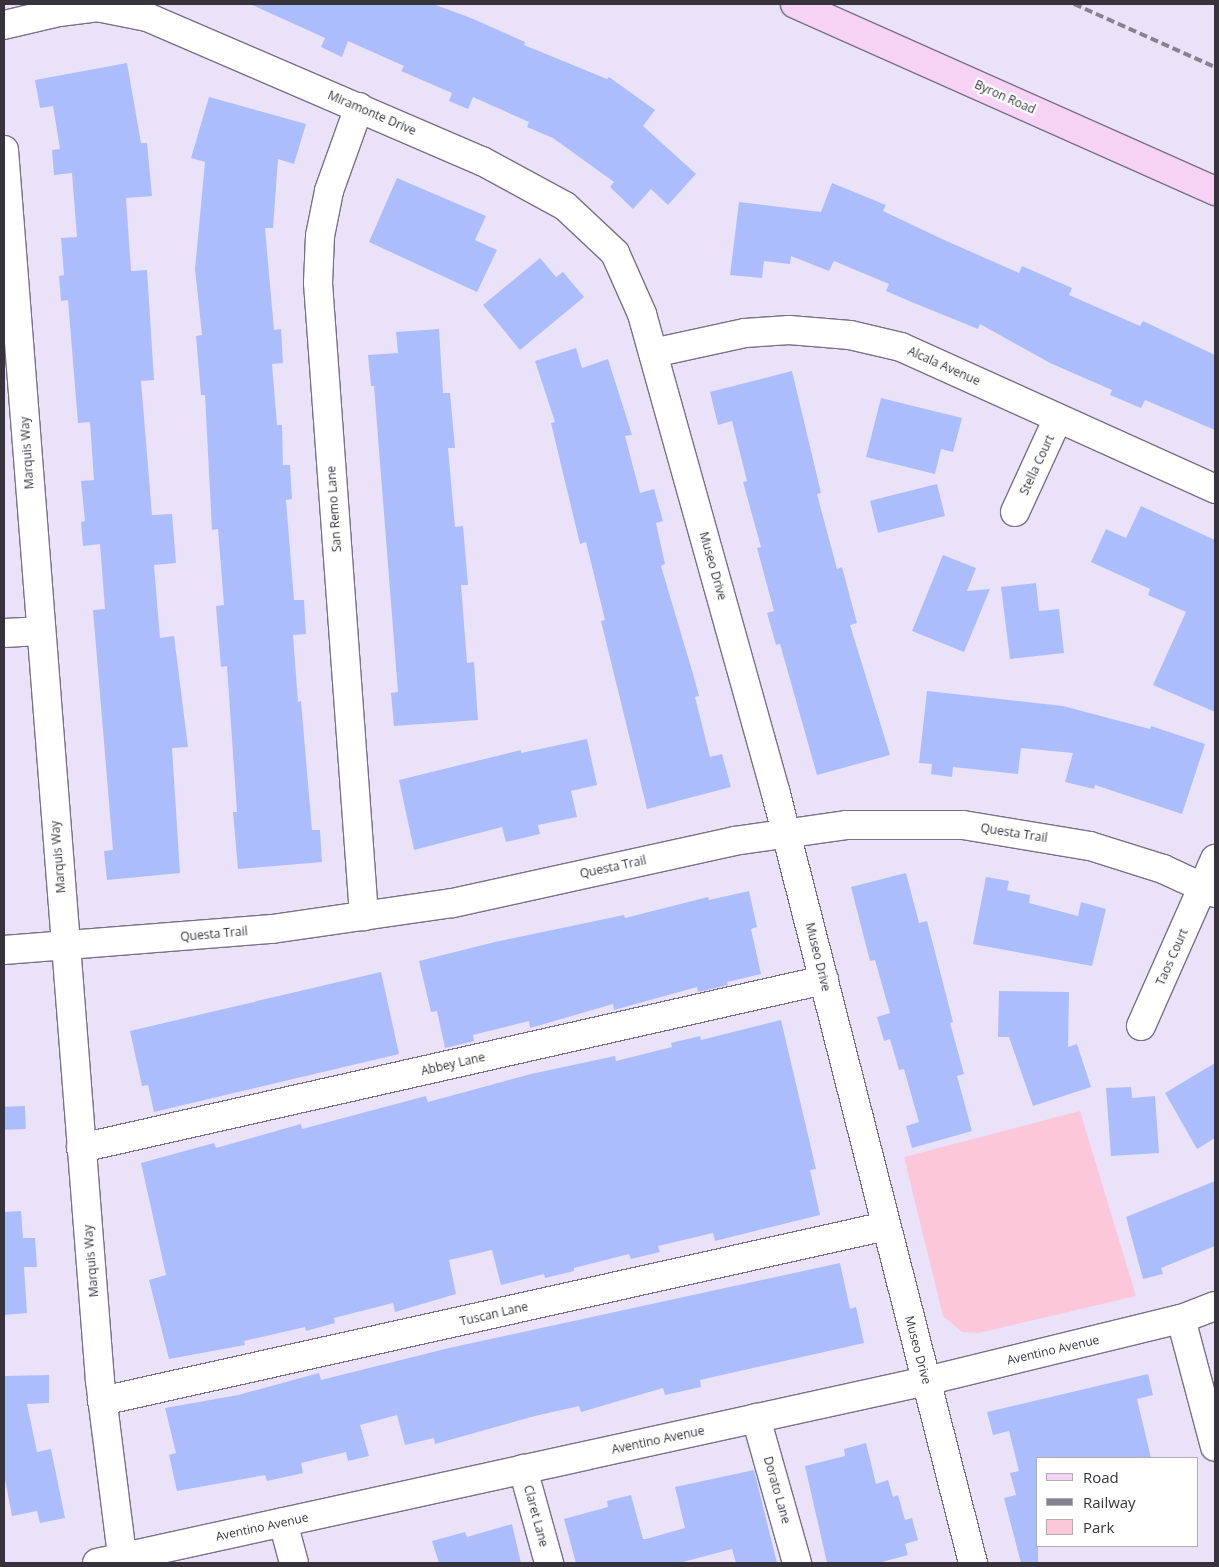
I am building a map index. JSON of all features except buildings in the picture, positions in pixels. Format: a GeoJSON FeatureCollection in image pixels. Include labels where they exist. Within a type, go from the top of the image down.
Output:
{"type":"FeatureCollection","features":[{"type":"Feature","properties":{"kind":"main road","name":"Byron Road"},"geometry":{"type":"LineString","coordinates":[[795,4],[1215,191]]}},
{"type":"Feature","properties":{"kind":"street","name":"Miramonte Drive"},"geometry":{"type":"LineString","coordinates":[[4,25],[58,12],[97,7],[147,16],[482,161],[565,206],[615,253],[642,314],[654,353]]}},
{"type":"Feature","properties":{"kind":"street","name":"San Remo Lane"},"geometry":{"type":"LineString","coordinates":[[359,107],[329,191],[320,236],[318,282],[364,916]]}},
{"type":"Feature","properties":{"kind":"street","name":"Marquis Way"},"geometry":{"type":"LineString","coordinates":[[4,150],[11,318],[40,631],[114,1561]]}},
{"type":"Feature","properties":{"kind":"street","name":"Alcala Avenue"},"geometry":{"type":"LineString","coordinates":[[654,353],[745,333],[789,330],[850,335],[900,347],[1215,489]]}},
{"type":"Feature","properties":{"kind":"street","name":"Museo Drive"},"geometry":{"type":"LineString","coordinates":[[654,353],[787,834],[973,1563]]}},
{"type":"Feature","properties":{"kind":"street","name":"Stella Court"},"geometry":{"type":"LineString","coordinates":[[1015,512],[1058,418]]}},
{"type":"Feature","properties":{"kind":"street"},"geometry":{"type":"LineString","coordinates":[[4,633],[40,631]]}},
{"type":"Feature","properties":{"kind":"street","name":"Questa Trail"},"geometry":{"type":"LineString","coordinates":[[4,950],[272,929],[453,903],[734,841],[846,825],[963,825],[1090,846],[1163,870],[1209,890]]}},
{"type":"Feature","properties":{"kind":"street","name":"Taos Court"},"geometry":{"type":"LineString","coordinates":[[1140,1026],[1209,890],[1215,859]]}},
{"type":"Feature","properties":{"kind":"street","name":"Abbey Lane"},"geometry":{"type":"LineString","coordinates":[[82,1148],[824,980]]}},
{"type":"Feature","properties":{"kind":"street","name":"Tuscan Lane"},"geometry":{"type":"LineString","coordinates":[[102,1401],[886,1226]]}},
{"type":"Feature","properties":{"kind":"street","name":"Aventino Avenue"},"geometry":{"type":"LineString","coordinates":[[114,1561],[926,1380],[1181,1319],[1215,1306]]}},
{"type":"Feature","properties":{"kind":"street"},"geometry":{"type":"LineString","coordinates":[[1181,1319],[1215,1447]]}},
{"type":"Feature","properties":{"kind":"street","name":"Dorato Lane"},"geometry":{"type":"LineString","coordinates":[[756,1418],[797,1563]]}},
{"type":"Feature","properties":{"kind":"street","name":"Claret Lane"},"geometry":{"type":"LineString","coordinates":[[524,1469],[549,1563]]}},
{"type":"Feature","properties":{"kind":"street"},"geometry":{"type":"LineString","coordinates":[[283,1522],[294,1563]]}},
{"type":"Feature","properties":{"kind":"green space"},"geometry":{"type":"Polygon","coordinates":[[[1080,1111],[1136,1296],[979,1333],[962,1332],[943,1316],[904,1157],[1080,1111]]]}},
{"type":"Feature","properties":{"kind":"railway"},"geometry":{"type":"LineString","coordinates":[[1074,4],[1215,67]]}}]}
